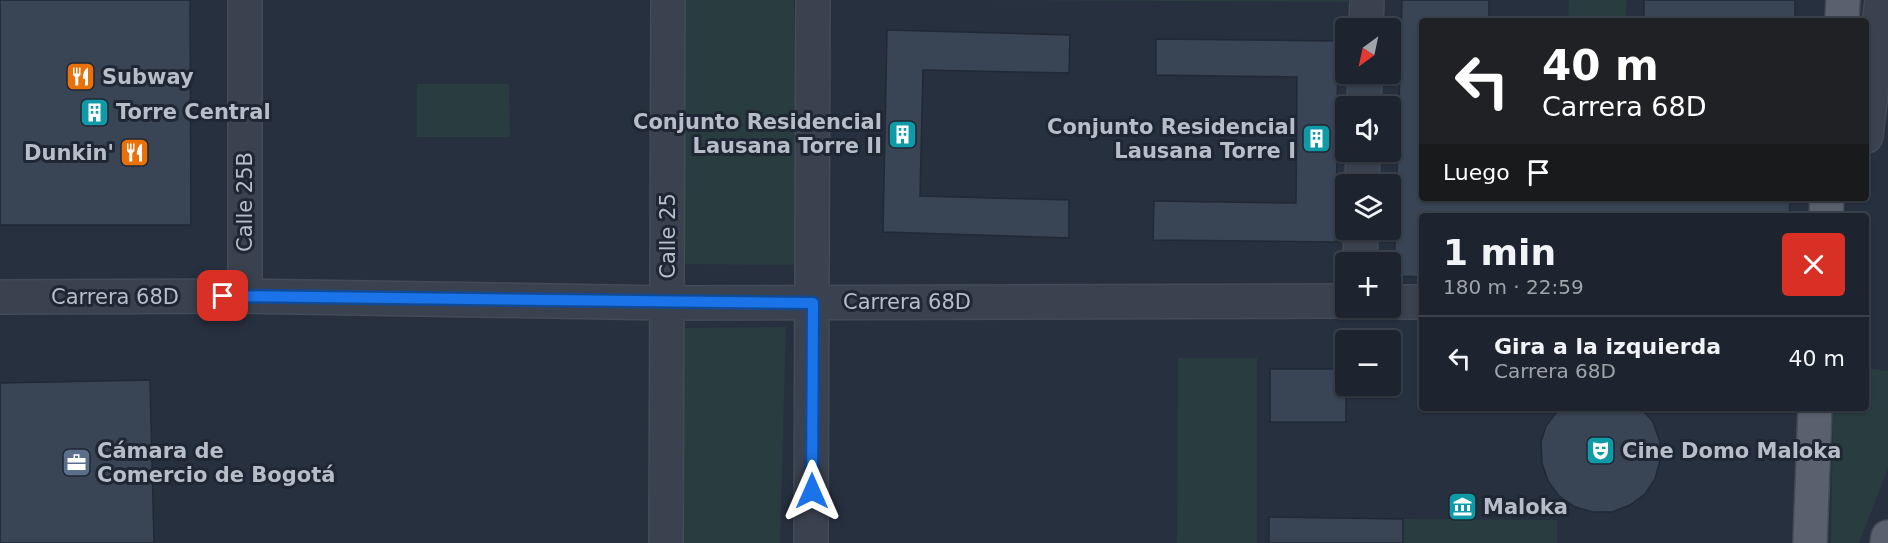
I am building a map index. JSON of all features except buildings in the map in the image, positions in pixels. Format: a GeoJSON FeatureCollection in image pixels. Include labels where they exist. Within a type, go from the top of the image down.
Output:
{"type":"FeatureCollection","features":[{"type":"Feature","properties":{"kind":"main road"},"geometry":{"type":"LineString","coordinates":[[1842,18],[1843,0]]}},
{"type":"Feature","properties":{"kind":"main road"},"geometry":{"type":"LineString","coordinates":[[1810,543],[1815,411]]}},
{"type":"Feature","properties":{"kind":"main road"},"geometry":{"type":"LineString","coordinates":[[1887,543],[1888,537]]}},
{"type":"Feature","properties":{"kind":"street","name":"Calle 25B"},"geometry":{"type":"LineString","coordinates":[[245,0],[245,296]]}},
{"type":"Feature","properties":{"kind":"street","name":"Calle 25"},"geometry":{"type":"LineString","coordinates":[[666,543],[669,303],[668,0]]}},
{"type":"Feature","properties":{"kind":"street"},"geometry":{"type":"LineString","coordinates":[[811,543],[813,0]]}},
{"type":"Feature","properties":{"kind":"street"},"geometry":{"type":"LineString","coordinates":[[1366,18],[1367,0]]}},
{"type":"Feature","properties":{"kind":"street"},"geometry":{"type":"LineString","coordinates":[[1869,110],[1882,0]]}},
{"type":"Feature","properties":{"kind":"street","name":"Carrera 68D"},"geometry":{"type":"LineString","coordinates":[[0,297],[245,296],[669,303],[1335,301]]}},
{"type":"Feature","properties":{"kind":"street"},"geometry":{"type":"LineString","coordinates":[[1401,302],[1419,302]]}},
{"type":"Feature","properties":{"kind":"green space"},"geometry":{"type":"Polygon","coordinates":[[[686,0],[794,0],[800,265],[684,264],[686,0]]]}},
{"type":"Feature","properties":{"kind":"green space"},"geometry":{"type":"Polygon","coordinates":[[[950,0],[1348,0],[1348,2],[950,0]]]}},
{"type":"Feature","properties":{"kind":"green space"},"geometry":{"type":"Polygon","coordinates":[[[1569,0],[1627,0],[1626,18],[1568,17],[1569,0]]]}},
{"type":"Feature","properties":{"kind":"green space"},"geometry":{"type":"Polygon","coordinates":[[[417,84],[509,84],[510,137],[417,137],[417,84]]]}},
{"type":"Feature","properties":{"kind":"green space"},"geometry":{"type":"Polygon","coordinates":[[[786,327],[780,543],[682,543],[685,328],[786,327]]]}},
{"type":"Feature","properties":{"kind":"green space"},"geometry":{"type":"Polygon","coordinates":[[[1178,358],[1257,358],[1257,543],[1177,543],[1178,358]]]}},
{"type":"Feature","properties":{"kind":"green space"},"geometry":{"type":"Polygon","coordinates":[[[1869,368],[1888,371],[1888,468],[1859,543],[1831,543],[1833,411],[1869,411],[1869,368]]]}},
{"type":"Feature","properties":{"kind":"green space"},"geometry":{"type":"Polygon","coordinates":[[[1403,519],[1557,520],[1557,543],[1403,543],[1403,519]]]}},
{"type":"Feature","properties":{"kind":"place","name":"Subway"},"geometry":{"type":"Point","coordinates":[81,77]}},
{"type":"Feature","properties":{"kind":"place","name":"Torre Central"},"geometry":{"type":"Point","coordinates":[95,112]}},
{"type":"Feature","properties":{"kind":"place","name":"Conjunto Residencial Lausana Torre II"},"geometry":{"type":"Point","coordinates":[903,134]}},
{"type":"Feature","properties":{"kind":"place","name":"Conjunto Residencial Lausana Torre I"},"geometry":{"type":"Point","coordinates":[1317,139]}},
{"type":"Feature","properties":{"kind":"place","name":"Dunkin'"},"geometry":{"type":"Point","coordinates":[135,153]}},
{"type":"Feature","properties":{"kind":"place","name":"Cine Domo Maloka"},"geometry":{"type":"Point","coordinates":[1601,451]}},
{"type":"Feature","properties":{"kind":"place","name":"Cámara de Comercio de Bogotá"},"geometry":{"type":"Point","coordinates":[76,463]}},
{"type":"Feature","properties":{"kind":"place","name":"Maloka"},"geometry":{"type":"Point","coordinates":[1462,507]}},
{"type":"Feature","properties":{"kind":"route"},"geometry":{"type":"LineString","coordinates":[[223,296],[648,303],[813,303],[812,491]]}}]}
